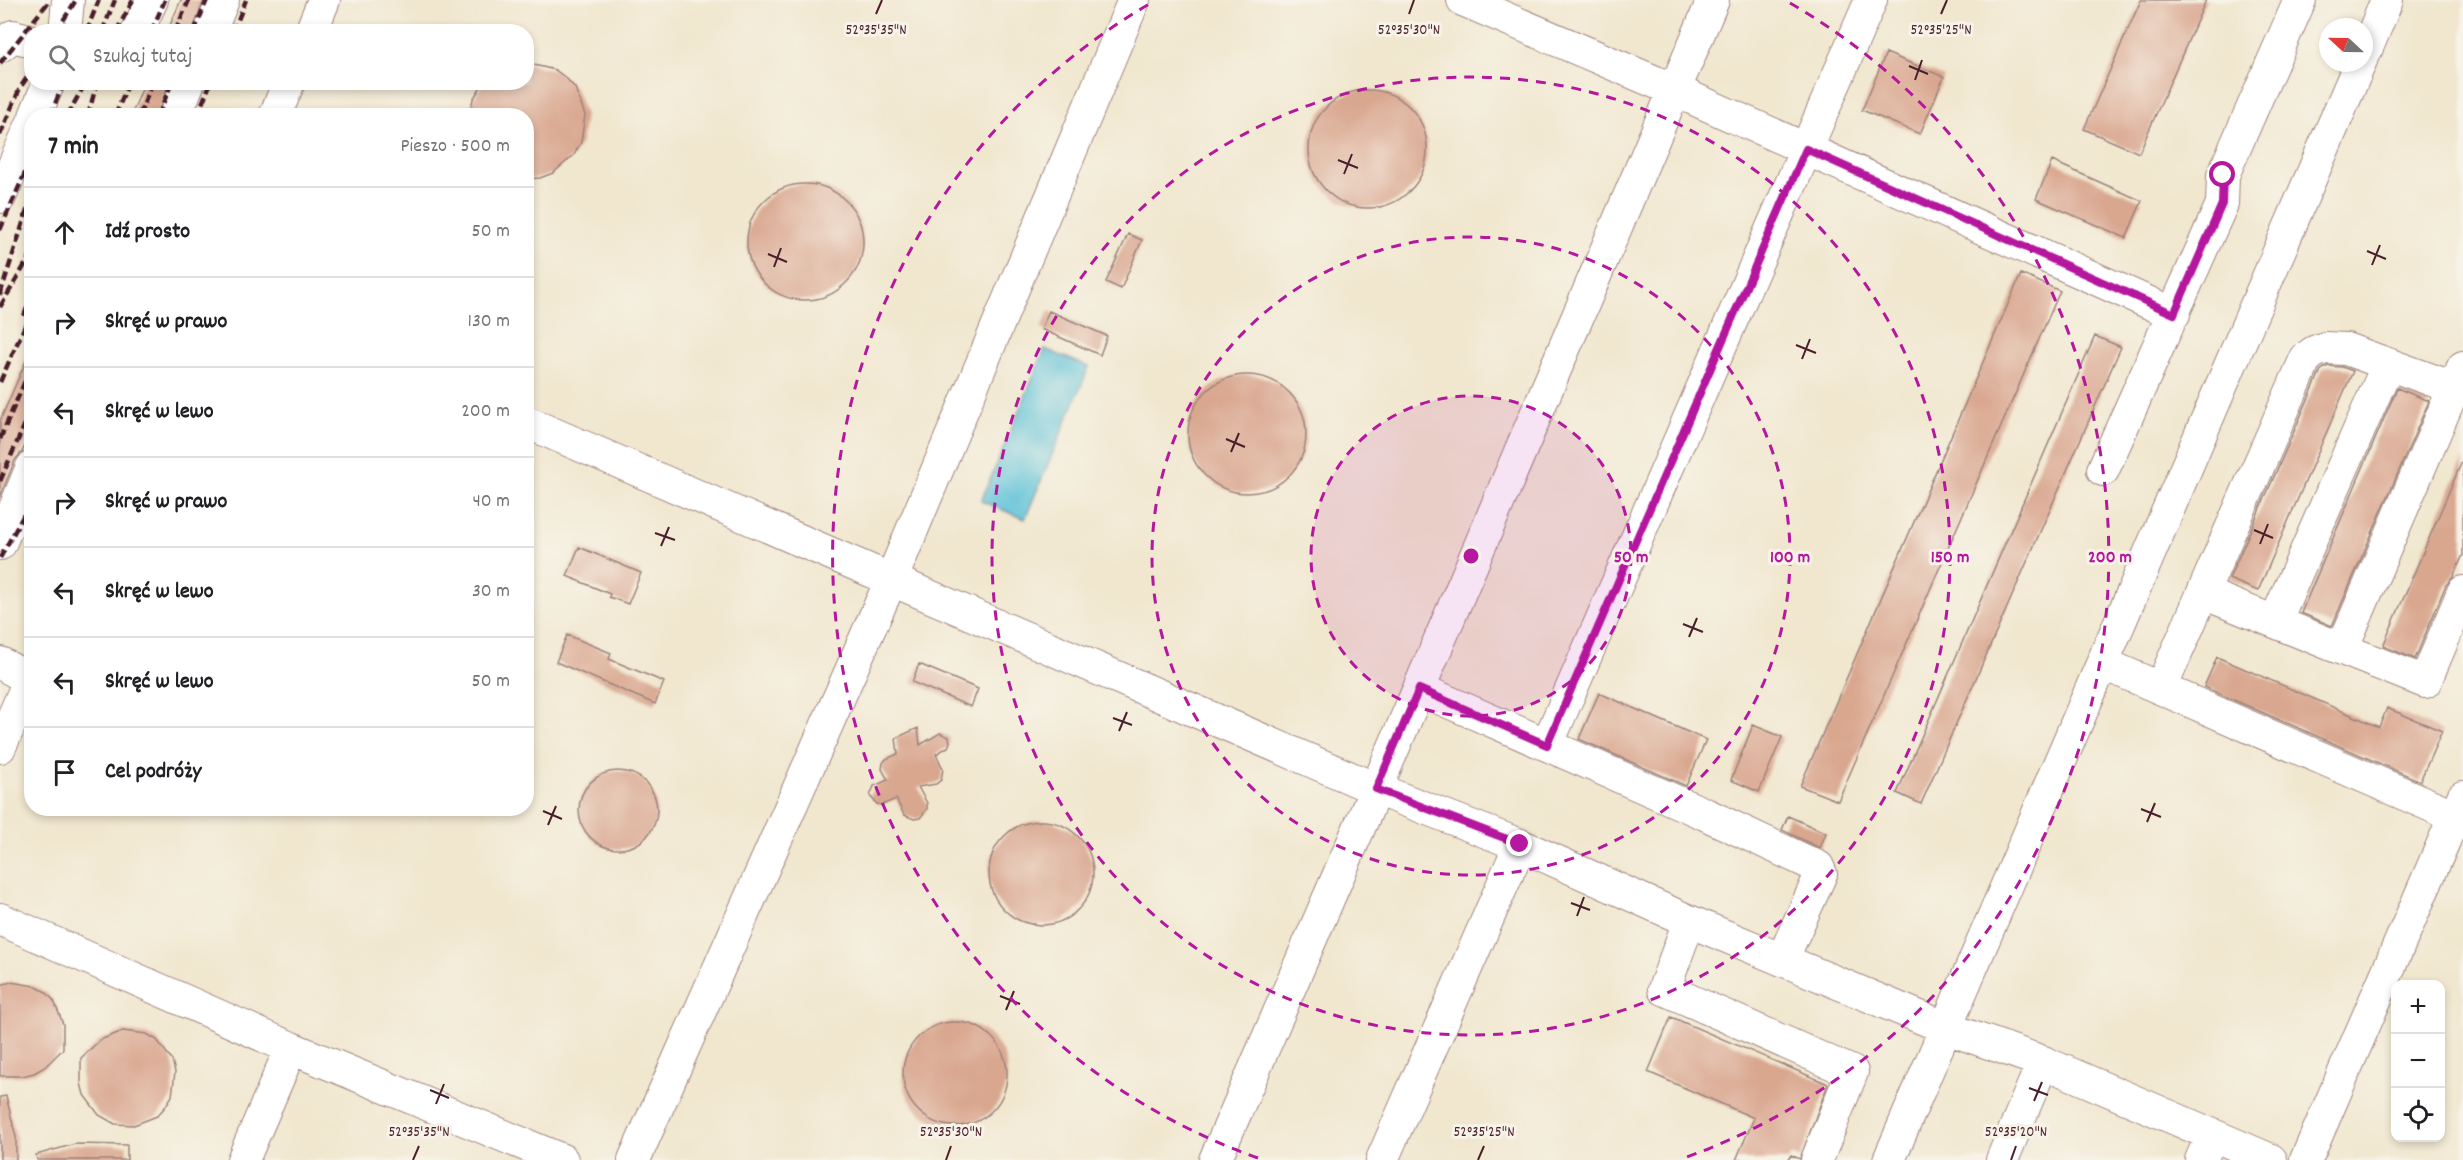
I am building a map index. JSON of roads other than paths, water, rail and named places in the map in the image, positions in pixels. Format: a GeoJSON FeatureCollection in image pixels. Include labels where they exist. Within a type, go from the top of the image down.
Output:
{"type":"FeatureCollection","features":[{"type":"Feature","properties":{"kind":"lane"},"geometry":{"type":"LineString","coordinates":[[66,24],[68,0]]}},
{"type":"Feature","properties":{"kind":"lane"},"geometry":{"type":"LineString","coordinates":[[141,24],[152,0]]}},
{"type":"Feature","properties":{"kind":"lane"},"geometry":{"type":"LineString","coordinates":[[213,24],[223,0]]}},
{"type":"Feature","properties":{"kind":"lane"},"geometry":{"type":"LineString","coordinates":[[314,24],[324,0]]}},
{"type":"Feature","properties":{"kind":"lane"},"geometry":{"type":"LineString","coordinates":[[634,1160],[892,578],[1134,0]]}},
{"type":"Feature","properties":{"kind":"lane"},"geometry":{"type":"LineString","coordinates":[[1463,0],[1674,90],[2174,314]]}},
{"type":"Feature","properties":{"kind":"lane"},"geometry":{"type":"LineString","coordinates":[[1215,1160],[1713,0]]}},
{"type":"Feature","properties":{"kind":"lane"},"geometry":{"type":"LineString","coordinates":[[1547,745],[1871,0]]}},
{"type":"Feature","properties":{"kind":"lane"},"geometry":{"type":"LineString","coordinates":[[2103,470],[2222,204],[2223,175],[2300,0]]}},
{"type":"Feature","properties":{"kind":"lane"},"geometry":{"type":"LineString","coordinates":[[2373,34],[2388,0]]}},
{"type":"Feature","properties":{"kind":"lane"},"geometry":{"type":"LineString","coordinates":[[0,46],[13,36],[24,39]]}},
{"type":"Feature","properties":{"kind":"lane"},"geometry":{"type":"LineString","coordinates":[[1889,1160],[2356,72]]}},
{"type":"Feature","properties":{"kind":"lane"},"geometry":{"type":"LineString","coordinates":[[38,108],[46,90]]}},
{"type":"Feature","properties":{"kind":"lane"},"geometry":{"type":"LineString","coordinates":[[179,108],[186,90]]}},
{"type":"Feature","properties":{"kind":"lane"},"geometry":{"type":"LineString","coordinates":[[278,108],[286,90]]}},
{"type":"Feature","properties":{"kind":"lane"},"geometry":{"type":"LineString","coordinates":[[0,198],[24,142]]}},
{"type":"Feature","properties":{"kind":"lane"},"geometry":{"type":"LineString","coordinates":[[2161,688],[2306,358],[2314,352],[2336,347],[2388,364],[2459,377],[2342,650]]}},
{"type":"Feature","properties":{"kind":"lane"},"geometry":{"type":"LineString","coordinates":[[2275,622],[2388,364]]}},
{"type":"Feature","properties":{"kind":"lane"},"geometry":{"type":"LineString","coordinates":[[534,425],[892,578],[1376,789],[1520,844],[1689,921],[1946,1028],[2043,1062],[2207,1147],[2271,1160]]}},
{"type":"Feature","properties":{"kind":"lane"},"geometry":{"type":"LineString","coordinates":[[0,544],[24,486]]}},
{"type":"Feature","properties":{"kind":"lane"},"geometry":{"type":"LineString","coordinates":[[2203,593],[2424,682],[2463,592]]}},
{"type":"Feature","properties":{"kind":"lane"},"geometry":{"type":"LineString","coordinates":[[0,663],[24,674]]}},
{"type":"Feature","properties":{"kind":"lane"},"geometry":{"type":"LineString","coordinates":[[2102,663],[2459,806],[2306,1160]]}},
{"type":"Feature","properties":{"kind":"lane"},"geometry":{"type":"LineString","coordinates":[[1419,689],[1705,814],[1818,867],[1821,874],[1782,960]]}},
{"type":"Feature","properties":{"kind":"lane"},"geometry":{"type":"LineString","coordinates":[[0,747],[24,691]]}},
{"type":"Feature","properties":{"kind":"lane"},"geometry":{"type":"LineString","coordinates":[[1382,1160],[1520,844]]}},
{"type":"Feature","properties":{"kind":"lane"},"geometry":{"type":"LineString","coordinates":[[0,919],[291,1048],[562,1160]]}},
{"type":"Feature","properties":{"kind":"lane"},"geometry":{"type":"LineString","coordinates":[[1689,921],[1664,989],[1852,1072],[1817,1160]]}},
{"type":"Feature","properties":{"kind":"lane"},"geometry":{"type":"LineString","coordinates":[[243,1160],[291,1048]]}},
{"type":"Feature","properties":{"kind":"lane"},"geometry":{"type":"LineString","coordinates":[[2002,1160],[2043,1062]]}},
{"type":"Feature","properties":{"kind":"water"},"geometry":{"type":"Polygon","coordinates":[[[1045,349],[1089,367],[1025,519],[981,501],[1045,349]]]}},
{"type":"Feature","properties":{"kind":"railway"},"geometry":{"type":"LineString","coordinates":[[31,24],[50,0]]}},
{"type":"Feature","properties":{"kind":"railway"},"geometry":{"type":"LineString","coordinates":[[61,24],[76,0]]}},
{"type":"Feature","properties":{"kind":"railway"},"geometry":{"type":"LineString","coordinates":[[89,24],[99,0]]}},
{"type":"Feature","properties":{"kind":"railway"},"geometry":{"type":"LineString","coordinates":[[105,24],[115,0]]}},
{"type":"Feature","properties":{"kind":"railway"},"geometry":{"type":"LineString","coordinates":[[120,24],[133,0]]}},
{"type":"Feature","properties":{"kind":"railway"},"geometry":{"type":"LineString","coordinates":[[154,24],[165,0]]}},
{"type":"Feature","properties":{"kind":"railway"},"geometry":{"type":"LineString","coordinates":[[178,24],[189,0]]}},
{"type":"Feature","properties":{"kind":"railway"},"geometry":{"type":"LineString","coordinates":[[197,24],[207,0]]}},
{"type":"Feature","properties":{"kind":"railway"},"geometry":{"type":"LineString","coordinates":[[236,24],[246,0]]}},
{"type":"Feature","properties":{"kind":"railway"},"geometry":{"type":"LineString","coordinates":[[0,63],[24,33]]}},
{"type":"Feature","properties":{"kind":"railway"},"geometry":{"type":"LineString","coordinates":[[0,135],[24,82]]}},
{"type":"Feature","properties":{"kind":"railway"},"geometry":{"type":"LineString","coordinates":[[53,108],[61,90]]}},
{"type":"Feature","properties":{"kind":"railway"},"geometry":{"type":"LineString","coordinates":[[71,108],[82,90]]}},
{"type":"Feature","properties":{"kind":"railway"},"geometry":{"type":"LineString","coordinates":[[90,108],[95,90]]}},
{"type":"Feature","properties":{"kind":"railway"},"geometry":{"type":"LineString","coordinates":[[118,108],[126,90]]}},
{"type":"Feature","properties":{"kind":"railway"},"geometry":{"type":"LineString","coordinates":[[142,108],[150,90]]}},
{"type":"Feature","properties":{"kind":"railway"},"geometry":{"type":"LineString","coordinates":[[161,108],[169,90]]}},
{"type":"Feature","properties":{"kind":"railway"},"geometry":{"type":"LineString","coordinates":[[200,108],[208,90]]}},
{"type":"Feature","properties":{"kind":"railway"},"geometry":{"type":"LineString","coordinates":[[0,230],[24,175]]}},
{"type":"Feature","properties":{"kind":"railway"},"geometry":{"type":"LineString","coordinates":[[0,295],[24,220]]}},
{"type":"Feature","properties":{"kind":"railway"},"geometry":{"type":"LineString","coordinates":[[0,307],[24,266]]}},
{"type":"Feature","properties":{"kind":"railway"},"geometry":{"type":"LineString","coordinates":[[0,382],[24,328]]}},
{"type":"Feature","properties":{"kind":"railway"},"geometry":{"type":"LineString","coordinates":[[0,439],[24,384]]}},
{"type":"Feature","properties":{"kind":"railway"},"geometry":{"type":"LineString","coordinates":[[0,481],[24,426]]}},
{"type":"Feature","properties":{"kind":"railway"},"geometry":{"type":"LineString","coordinates":[[0,558],[24,514]]}}]}
